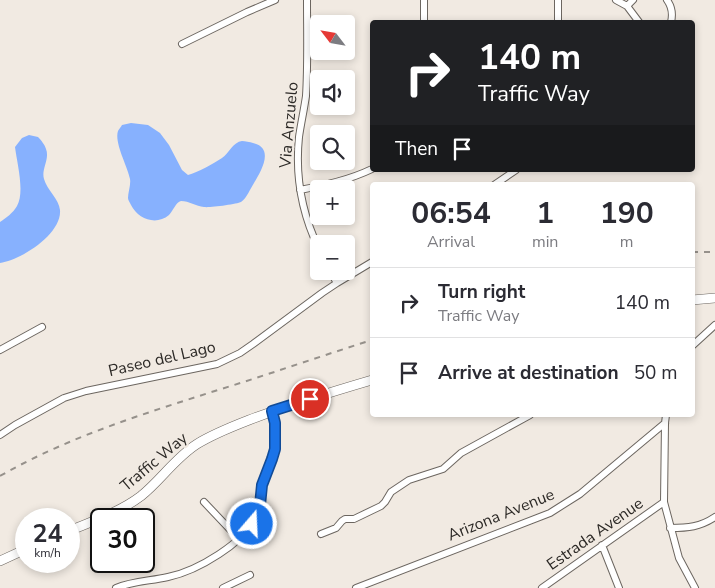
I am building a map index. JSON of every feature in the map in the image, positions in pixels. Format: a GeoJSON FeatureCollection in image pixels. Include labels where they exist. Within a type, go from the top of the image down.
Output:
{"type":"FeatureCollection","features":[{"type":"Feature","properties":{"kind":"street"},"geometry":{"type":"LineString","coordinates":[[182,44],[276,0]]}},
{"type":"Feature","properties":{"kind":"street","name":"Via Anzuelo"},"geometry":{"type":"LineString","coordinates":[[307,0],[307,76],[298,153],[300,190],[307,221],[313,235]]}},
{"type":"Feature","properties":{"kind":"street"},"geometry":{"type":"LineString","coordinates":[[424,0],[424,20]]}},
{"type":"Feature","properties":{"kind":"street"},"geometry":{"type":"LineString","coordinates":[[558,0],[558,20]]}},
{"type":"Feature","properties":{"kind":"street"},"geometry":{"type":"LineString","coordinates":[[616,0],[627,6],[638,20]]}},
{"type":"Feature","properties":{"kind":"street"},"geometry":{"type":"LineString","coordinates":[[627,6],[633,0]]}},
{"type":"Feature","properties":{"kind":"street"},"geometry":{"type":"LineString","coordinates":[[667,0],[672,9],[671,20]]}},
{"type":"Feature","properties":{"kind":"street"},"geometry":{"type":"LineString","coordinates":[[300,190],[330,185],[370,170]]}},
{"type":"Feature","properties":{"kind":"street"},"geometry":{"type":"LineString","coordinates":[[498,182],[513,172]]}},
{"type":"Feature","properties":{"kind":"street","name":"Paseo del Lago"},"geometry":{"type":"LineString","coordinates":[[0,435],[64,398],[86,391],[217,364],[240,353],[336,283],[370,263]]}},
{"type":"Feature","properties":{"kind":"street"},"geometry":{"type":"LineString","coordinates":[[695,300],[715,298]]}},
{"type":"Feature","properties":{"kind":"street"},"geometry":{"type":"LineString","coordinates":[[695,343],[715,325]]}},
{"type":"Feature","properties":{"kind":"street"},"geometry":{"type":"LineString","coordinates":[[0,350],[42,327]]}},
{"type":"Feature","properties":{"kind":"street","name":"Traffic Way"},"geometry":{"type":"LineString","coordinates":[[80,526],[131,503],[196,444],[272,411],[370,381]]}},
{"type":"Feature","properties":{"kind":"street"},"geometry":{"type":"LineString","coordinates":[[116,588],[126,584],[179,574],[207,562],[229,547],[249,529],[257,515],[262,485],[276,444],[275,423],[272,411]]}},
{"type":"Feature","properties":{"kind":"street"},"geometry":{"type":"LineString","coordinates":[[321,534],[336,528],[345,519],[354,520],[381,506],[391,492],[409,480],[443,468],[461,454],[526,417]]}},
{"type":"Feature","properties":{"kind":"street"},"geometry":{"type":"LineString","coordinates":[[666,417],[664,502],[679,558],[695,588]]}},
{"type":"Feature","properties":{"kind":"street","name":"Arizona Avenue"},"geometry":{"type":"LineString","coordinates":[[356,588],[550,513],[580,494],[664,423]]}},
{"type":"Feature","properties":{"kind":"street"},"geometry":{"type":"LineString","coordinates":[[204,502],[238,539]]}},
{"type":"Feature","properties":{"kind":"street","name":"Estrada Avenue"},"geometry":{"type":"LineString","coordinates":[[545,587],[664,502]]}},
{"type":"Feature","properties":{"kind":"street"},"geometry":{"type":"LineString","coordinates":[[670,528],[690,528],[715,517]]}},
{"type":"Feature","properties":{"kind":"street"},"geometry":{"type":"LineString","coordinates":[[602,545],[619,588]]}},
{"type":"Feature","properties":{"kind":"street"},"geometry":{"type":"LineString","coordinates":[[0,561],[15,554]]}},
{"type":"Feature","properties":{"kind":"street"},"geometry":{"type":"LineString","coordinates":[[223,588],[250,575]]}},
{"type":"Feature","properties":{"kind":"water"},"geometry":{"type":"Polygon","coordinates":[[[131,123],[148,125],[160,133],[169,145],[182,170],[188,175],[218,160],[236,143],[242,141],[260,146],[265,155],[263,166],[241,202],[207,207],[181,201],[164,218],[159,220],[148,219],[138,214],[128,200],[130,179],[117,136],[122,125],[131,123]]]}},
{"type":"Feature","properties":{"kind":"water"},"geometry":{"type":"Polygon","coordinates":[[[29,135],[38,137],[45,147],[47,156],[43,175],[59,206],[59,219],[47,237],[39,244],[19,257],[0,263],[0,222],[15,209],[20,193],[20,177],[15,147],[22,138],[29,135]]]}},
{"type":"Feature","properties":{"kind":"railway"},"geometry":{"type":"LineString","coordinates":[[695,252],[715,252]]}},
{"type":"Feature","properties":{"kind":"railway"},"geometry":{"type":"LineString","coordinates":[[0,476],[52,449],[106,427],[370,341]]}},
{"type":"Feature","properties":{"kind":"route"},"geometry":{"type":"LineString","coordinates":[[252,524],[257,515],[262,485],[276,444],[275,423],[272,411],[310,399]]}}]}
